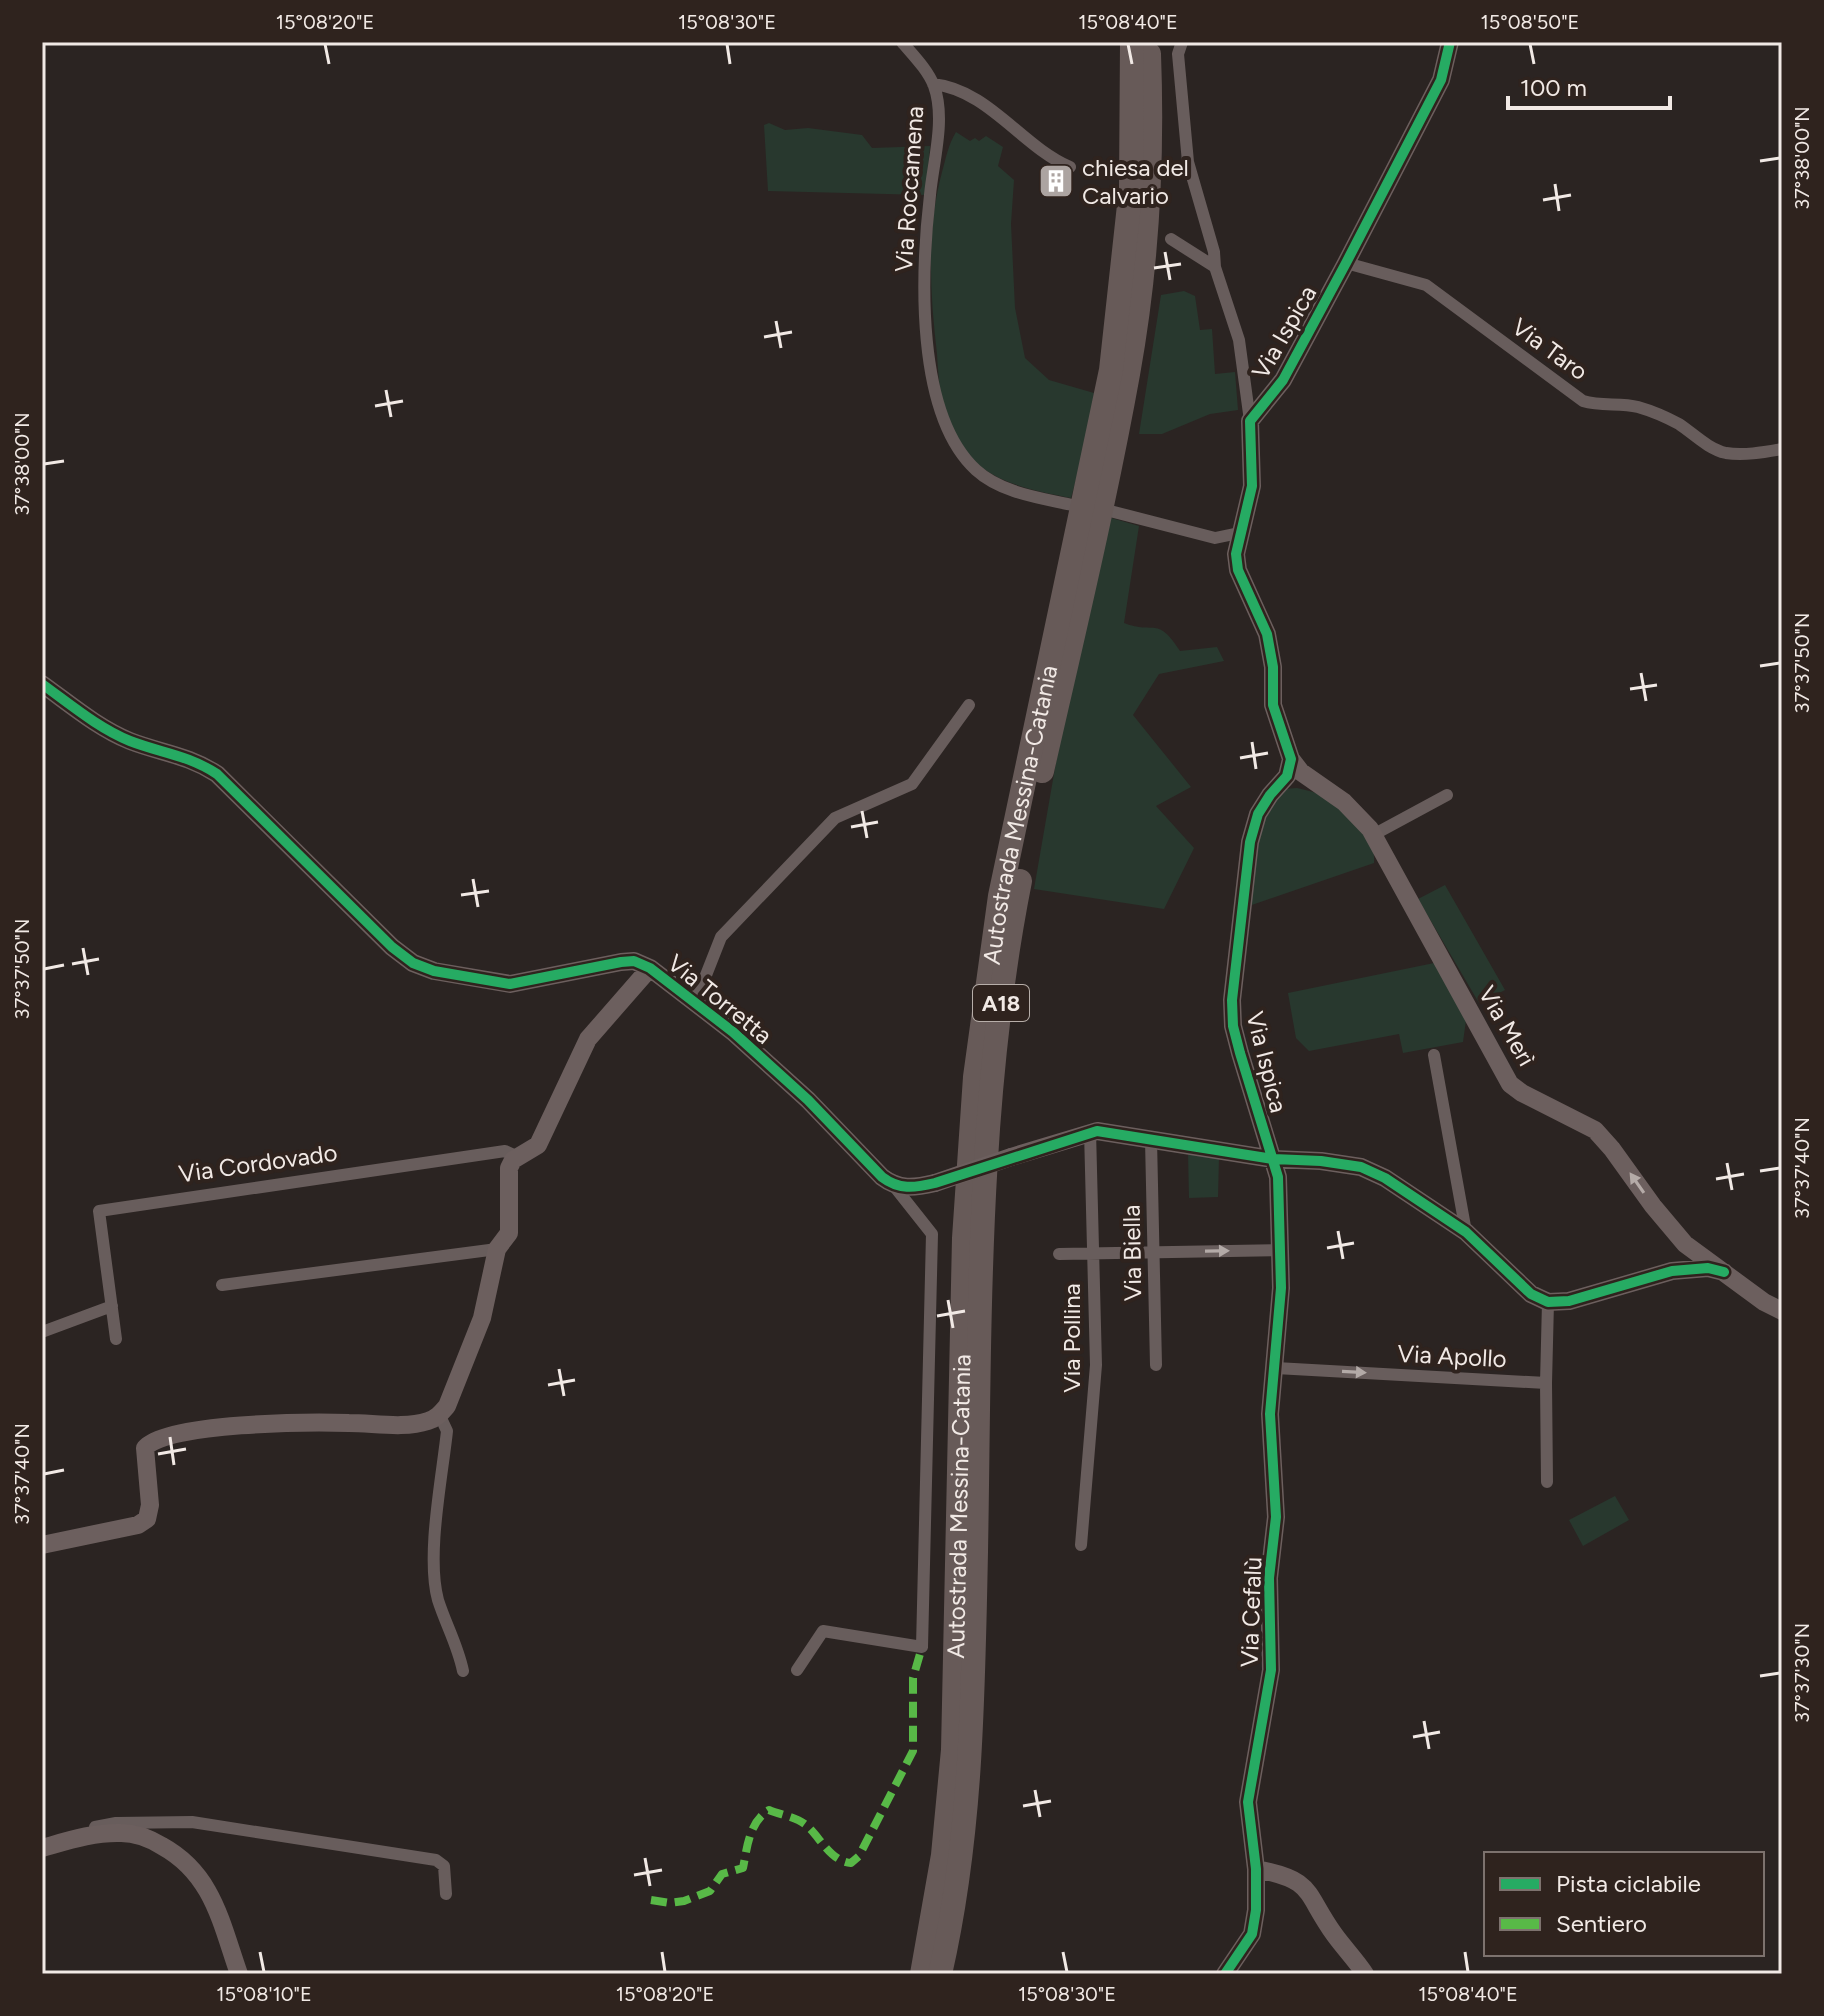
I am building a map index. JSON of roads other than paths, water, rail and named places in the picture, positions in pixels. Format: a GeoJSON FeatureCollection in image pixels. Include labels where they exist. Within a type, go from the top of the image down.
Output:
{"type":"FeatureCollection","features":[{"type":"Feature","properties":{"kind":"highway","name":"Autostrada Messina-Catania"},"geometry":{"type":"LineString","coordinates":[[922,1974],[941,1870],[953,1750],[964,1238],[974,1089],[1005,869],[1111,370],[1131,187],[1132,42]]}},
{"type":"Feature","properties":{"kind":"highway","name":"Autostrada Messina-Catania"},"geometry":{"type":"LineString","coordinates":[[940,1974],[960,1857],[971,1738],[982,1239],[992,1077],[1016,900],[1129,372],[1145,243],[1150,137],[1149,42]]}},
{"type":"Feature","properties":{"kind":"street","name":"Via Roccamena"},"geometry":{"type":"LineString","coordinates":[[902,42],[933,84],[938,116],[924,243],[925,298],[933,388],[939,412],[949,436],[984,476],[1008,488],[1072,505]]}},
{"type":"Feature","properties":{"kind":"street","name":"Via Ispica"},"geometry":{"type":"LineString","coordinates":[[1182,42],[1178,54],[1188,162],[1207,225],[1215,267],[1239,340],[1250,421],[1252,486],[1239,533],[1236,554],[1238,570],[1267,634],[1273,667],[1273,705],[1286,773],[1258,814],[1250,842],[1232,1000],[1233,1026],[1273,1159],[1279,1194]]}},
{"type":"Feature","properties":{"kind":"street","name":"Via Ispica"},"geometry":{"type":"LineString","coordinates":[[1250,421],[1283,380],[1346,263],[1441,80],[1450,42]]}},
{"type":"Feature","properties":{"kind":"street","name":"Via Roccamena"},"geometry":{"type":"LineString","coordinates":[[933,84],[955,89],[978,101],[1049,158],[1070,167]]}},
{"type":"Feature","properties":{"kind":"street"},"geometry":{"type":"LineString","coordinates":[[1171,239],[1215,267]]}},
{"type":"Feature","properties":{"kind":"street","name":"Via Taro"},"geometry":{"type":"LineString","coordinates":[[1346,263],[1426,285],[1583,401],[1595,405],[1634,406],[1652,412],[1727,453],[1782,449]]}},
{"type":"Feature","properties":{"kind":"street"},"geometry":{"type":"LineString","coordinates":[[1110,511],[1215,538],[1236,554]]}},
{"type":"Feature","properties":{"kind":"street"},"geometry":{"type":"LineString","coordinates":[[1215,538],[1239,533]]}},
{"type":"Feature","properties":{"kind":"street","name":"Via Torretta"},"geometry":{"type":"LineString","coordinates":[[42,684],[104,728],[132,742],[184,756],[217,774],[392,947],[413,963],[434,971],[510,984],[621,962],[634,961],[650,968],[733,1032],[797,1090],[894,1186],[932,1234],[922,1647],[823,1631],[797,1670]]}},
{"type":"Feature","properties":{"kind":"street"},"geometry":{"type":"LineString","coordinates":[[695,1003],[721,937],[835,818],[912,784],[969,705]]}},
{"type":"Feature","properties":{"kind":"street"},"geometry":{"type":"LineString","coordinates":[[1286,773],[1298,784],[1330,793]]}},
{"type":"Feature","properties":{"kind":"street","name":"Via Merì"},"geometry":{"type":"LineString","coordinates":[[1286,773],[1312,780],[1357,815],[1373,835],[1510,1084],[1595,1130],[1685,1244],[1764,1302],[1782,1311]]}},
{"type":"Feature","properties":{"kind":"street"},"geometry":{"type":"LineString","coordinates":[[1373,835],[1447,795]]}},
{"type":"Feature","properties":{"kind":"street"},"geometry":{"type":"LineString","coordinates":[[42,1545],[138,1525],[147,1519],[150,1513],[145,1448],[151,1441],[160,1438],[207,1428],[414,1424],[440,1416],[447,1406],[482,1318],[497,1249],[509,1233],[509,1168],[513,1160],[538,1145],[588,1039],[650,968]]}},
{"type":"Feature","properties":{"kind":"street"},"geometry":{"type":"LineString","coordinates":[[1434,1055],[1466,1232]]}},
{"type":"Feature","properties":{"kind":"street"},"geometry":{"type":"LineString","coordinates":[[894,1186],[913,1188],[935,1183],[1090,1131],[1273,1159],[1361,1167],[1385,1178],[1466,1232],[1531,1294],[1548,1302],[1569,1301],[1672,1271],[1708,1268],[1724,1272]]}},
{"type":"Feature","properties":{"kind":"street","name":"Via Pollina"},"geometry":{"type":"LineString","coordinates":[[1081,1545],[1096,1365],[1090,1131]]}},
{"type":"Feature","properties":{"kind":"street","name":"Via Biella"},"geometry":{"type":"LineString","coordinates":[[1151,1140],[1156,1365]]}},
{"type":"Feature","properties":{"kind":"street","name":"Via Cordovado"},"geometry":{"type":"LineString","coordinates":[[116,1339],[99,1211],[505,1151],[518,1157]]}},
{"type":"Feature","properties":{"kind":"street","name":"Via Cefalù"},"geometry":{"type":"LineString","coordinates":[[1225,1974],[1252,1934],[1256,1910],[1256,1869],[1248,1802],[1272,1649],[1269,1578],[1276,1499],[1270,1414],[1276,1368],[1281,1250],[1279,1194]]}},
{"type":"Feature","properties":{"kind":"street"},"geometry":{"type":"LineString","coordinates":[[1672,1271],[1684,1264],[1687,1258],[1685,1244]]}},
{"type":"Feature","properties":{"kind":"street"},"geometry":{"type":"LineString","coordinates":[[222,1285],[497,1249]]}},
{"type":"Feature","properties":{"kind":"street"},"geometry":{"type":"LineString","coordinates":[[1059,1254],[1281,1250]]}},
{"type":"Feature","properties":{"kind":"street"},"geometry":{"type":"LineString","coordinates":[[1547,1482],[1548,1302]]}},
{"type":"Feature","properties":{"kind":"street"},"geometry":{"type":"LineString","coordinates":[[42,1332],[112,1306]]}},
{"type":"Feature","properties":{"kind":"street","name":"Via Apollo"},"geometry":{"type":"LineString","coordinates":[[1276,1368],[1546,1383]]}},
{"type":"Feature","properties":{"kind":"street"},"geometry":{"type":"LineString","coordinates":[[440,1416],[447,1431],[434,1571],[438,1599],[463,1671]]}},
{"type":"Feature","properties":{"kind":"street"},"geometry":{"type":"LineString","coordinates":[[81,1838],[85,1830],[116,1823],[192,1822],[436,1860],[444,1866],[446,1894]]}},
{"type":"Feature","properties":{"kind":"street"},"geometry":{"type":"LineString","coordinates":[[42,1848],[103,1833],[136,1834],[174,1853],[191,1866],[206,1885],[239,1974]]}},
{"type":"Feature","properties":{"kind":"street"},"geometry":{"type":"LineString","coordinates":[[1256,1869],[1276,1873],[1306,1887],[1334,1935],[1365,1974]]}},
{"type":"Feature","properties":{"kind":"place","name":"chiesa del Calvario"},"geometry":{"type":"Point","coordinates":[1056,181]}}]}
